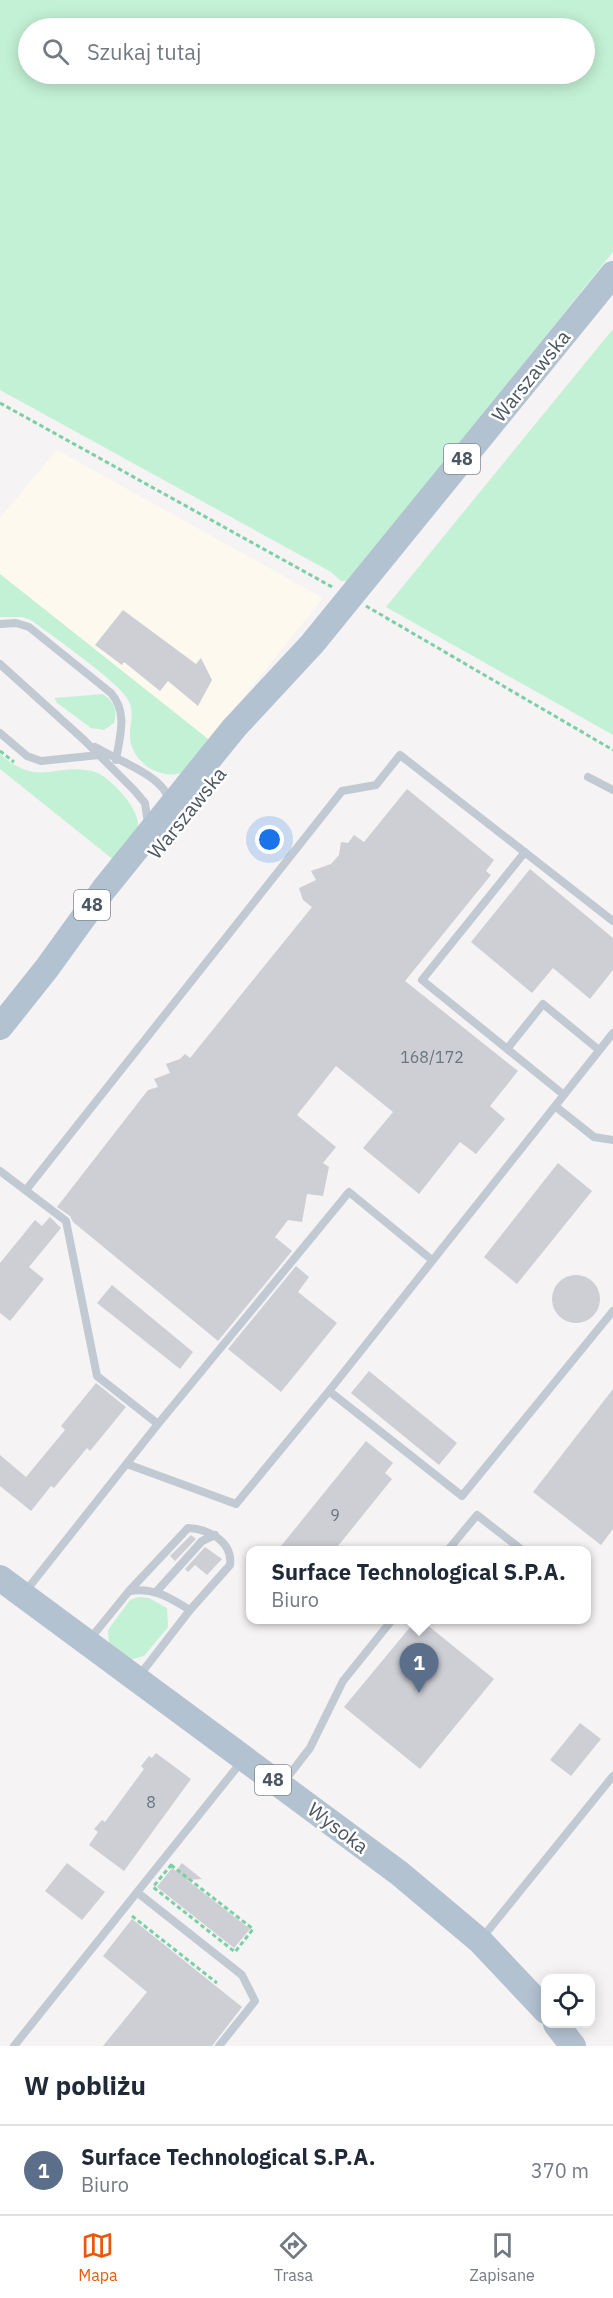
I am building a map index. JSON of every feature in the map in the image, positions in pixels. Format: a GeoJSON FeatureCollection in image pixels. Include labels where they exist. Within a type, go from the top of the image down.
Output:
{"type":"FeatureCollection","features":[{"type":"Feature","properties":{"kind":"main road","name":"Warszawska"},"geometry":{"type":"LineString","coordinates":[[0,1027],[47,968],[104,889],[151,845],[198,786],[234,728],[312,644],[613,274]]}},
{"type":"Feature","properties":{"kind":"main road","name":"Warszawska"},"geometry":{"type":"LineString","coordinates":[[151,845],[158,805],[198,786]]}},
{"type":"Feature","properties":{"kind":"main road","name":"Wysoka"},"geometry":{"type":"LineString","coordinates":[[0,1578],[399,1873],[480,1941],[541,2006]]}},
{"type":"Feature","properties":{"kind":"main road"},"geometry":{"type":"LineString","coordinates":[[559,2028],[573,2046]]}},
{"type":"Feature","properties":{"kind":"lane"},"geometry":{"type":"LineString","coordinates":[[0,624],[16,623],[29,627],[111,693],[120,703],[123,717],[116,760]]}},
{"type":"Feature","properties":{"kind":"lane"},"geometry":{"type":"LineString","coordinates":[[0,664],[99,755],[158,805],[168,794],[160,784],[84,740]]}},
{"type":"Feature","properties":{"kind":"lane"},"geometry":{"type":"LineString","coordinates":[[0,733],[27,756],[41,761],[99,755]]}},
{"type":"Feature","properties":{"kind":"lane"},"geometry":{"type":"LineString","coordinates":[[26,1190],[342,791],[376,785],[400,755],[613,921]]}},
{"type":"Feature","properties":{"kind":"lane"},"geometry":{"type":"LineString","coordinates":[[588,777],[613,790]]}},
{"type":"Feature","properties":{"kind":"lane"},"geometry":{"type":"LineString","coordinates":[[160,784],[198,786]]}},
{"type":"Feature","properties":{"kind":"lane"},"geometry":{"type":"LineString","coordinates":[[525,852],[422,980],[564,1095]]}},
{"type":"Feature","properties":{"kind":"lane"},"geometry":{"type":"LineString","coordinates":[[507,1049],[543,1004],[599,1050]]}},
{"type":"Feature","properties":{"kind":"lane"},"geometry":{"type":"LineString","coordinates":[[127,1464],[236,1503],[329,1391],[613,1033]]}},
{"type":"Feature","properties":{"kind":"lane"},"geometry":{"type":"LineString","coordinates":[[555,1106],[594,1137],[613,1140]]}},
{"type":"Feature","properties":{"kind":"lane"},"geometry":{"type":"LineString","coordinates":[[0,1171],[66,1221],[97,1376],[158,1424]]}},
{"type":"Feature","properties":{"kind":"lane"},"geometry":{"type":"LineString","coordinates":[[23,1594],[158,1424],[349,1192],[432,1260]]}},
{"type":"Feature","properties":{"kind":"lane"},"geometry":{"type":"LineString","coordinates":[[329,1391],[462,1496],[613,1311]]}},
{"type":"Feature","properties":{"kind":"lane"},"geometry":{"type":"LineString","coordinates":[[452,1546],[477,1515],[516,1546]]}},
{"type":"Feature","properties":{"kind":"lane"},"geometry":{"type":"LineString","coordinates":[[87,1642],[129,1591],[188,1528],[200,1529],[215,1535],[227,1547],[231,1556],[230,1565],[190,1610],[137,1679]]}},
{"type":"Feature","properties":{"kind":"lane"},"geometry":{"type":"LineString","coordinates":[[157,1591],[202,1541],[215,1535]]}},
{"type":"Feature","properties":{"kind":"lane"},"geometry":{"type":"LineString","coordinates":[[129,1591],[143,1588],[157,1591],[190,1610]]}},
{"type":"Feature","properties":{"kind":"lane"},"geometry":{"type":"LineString","coordinates":[[281,1786],[310,1748],[343,1681],[389,1624]]}},
{"type":"Feature","properties":{"kind":"lane"},"geometry":{"type":"LineString","coordinates":[[14,2046],[244,1758]]}},
{"type":"Feature","properties":{"kind":"lane"},"geometry":{"type":"LineString","coordinates":[[480,1941],[613,1776]]}},
{"type":"Feature","properties":{"kind":"lane"},"geometry":{"type":"LineString","coordinates":[[138,1893],[242,1975],[255,2001],[219,2046]]}},
{"type":"Feature","properties":{"kind":"path"},"geometry":{"type":"LineString","coordinates":[[0,403],[351,597],[613,750]]}},
{"type":"Feature","properties":{"kind":"path"},"geometry":{"type":"LineString","coordinates":[[171,1865],[253,1929],[235,1952],[153,1887],[171,1865]]}},
{"type":"Feature","properties":{"kind":"path"},"geometry":{"type":"LineString","coordinates":[[126,1923],[133,1915],[217,1983]]}},
{"type":"Feature","properties":{"kind":"shaded area"},"geometry":{"type":"Polygon","coordinates":[[[57,450],[323,598],[209,740],[0,574],[0,518],[57,450]]]}},
{"type":"Feature","properties":{"kind":"green space"},"geometry":{"type":"Polygon","coordinates":[[[0,0],[613,0],[613,252],[349,581],[341,581],[331,572],[0,390],[0,0]]]}},
{"type":"Feature","properties":{"kind":"green space"},"geometry":{"type":"Polygon","coordinates":[[[613,329],[613,735],[386,607],[613,329]]]}},
{"type":"Feature","properties":{"kind":"green space"},"geometry":{"type":"Polygon","coordinates":[[[0,574],[212,742],[194,764],[178,774],[169,774],[159,773],[143,763],[132,747],[130,738],[132,713],[130,703],[121,690],[97,669],[31,620],[22,617],[0,617],[0,574]]]}},
{"type":"Feature","properties":{"kind":"green space"},"geometry":{"type":"Polygon","coordinates":[[[103,694],[112,703],[116,714],[114,723],[104,730],[91,728],[56,702],[55,698],[103,694]]]}},
{"type":"Feature","properties":{"kind":"green space"},"geometry":{"type":"Polygon","coordinates":[[[0,754],[25,770],[46,772],[78,769],[92,771],[106,778],[122,793],[134,811],[138,826],[132,840],[115,861],[0,769],[0,754]]]}},
{"type":"Feature","properties":{"kind":"green space"},"geometry":{"type":"Polygon","coordinates":[[[139,1597],[149,1598],[167,1608],[168,1627],[144,1656],[130,1660],[109,1644],[108,1630],[130,1600],[139,1597]]]}},
{"type":"Feature","properties":{"kind":"building"},"geometry":{"type":"Polygon","coordinates":[[[123,610],[196,664],[201,658],[212,680],[198,706],[168,681],[160,691],[124,662],[122,665],[95,645],[123,610]]]}},
{"type":"Feature","properties":{"kind":"building"},"geometry":{"type":"Polygon","coordinates":[[[407,789],[494,860],[486,871],[491,875],[405,981],[518,1071],[490,1106],[505,1119],[476,1154],[460,1142],[419,1194],[363,1148],[393,1112],[336,1066],[297,1115],[336,1147],[323,1163],[329,1167],[323,1196],[307,1194],[302,1222],[288,1220],[275,1237],[292,1251],[218,1341],[57,1207],[148,1090],[158,1087],[154,1079],[170,1073],[166,1064],[180,1059],[185,1054],[190,1058],[312,907],[303,900],[299,888],[316,880],[311,871],[331,864],[339,855],[341,842],[348,843],[354,835],[364,842],[407,789]]]}},
{"type":"Feature","properties":{"kind":"building"},"geometry":{"type":"Polygon","coordinates":[[[530,869],[613,938],[613,970],[590,999],[553,968],[532,993],[471,942],[530,869]]]}},
{"type":"Feature","properties":{"kind":"building"},"geometry":{"type":"Polygon","coordinates":[[[558,1163],[592,1191],[517,1284],[484,1257],[558,1163]]]}},
{"type":"Feature","properties":{"kind":"building"},"geometry":{"type":"Polygon","coordinates":[[[50,1217],[61,1228],[29,1267],[44,1279],[10,1321],[0,1313],[0,1263],[35,1220],[42,1226],[50,1217]]]}},
{"type":"Feature","properties":{"kind":"building"},"geometry":{"type":"Polygon","coordinates":[[[296,1266],[309,1277],[298,1292],[337,1323],[281,1392],[228,1349],[296,1266]]]}},
{"type":"Feature","properties":{"kind":"building"},"geometry":{"type":"Polygon","coordinates":[[[576,1275],[593,1282],[600,1299],[593,1316],[576,1323],[559,1316],[552,1299],[559,1282],[576,1275]]]}},
{"type":"Feature","properties":{"kind":"building"},"geometry":{"type":"Polygon","coordinates":[[[112,1285],[193,1352],[180,1369],[97,1303],[112,1285]]]}},
{"type":"Feature","properties":{"kind":"building"},"geometry":{"type":"Polygon","coordinates":[[[369,1371],[457,1443],[439,1465],[351,1393],[369,1371]]]}},
{"type":"Feature","properties":{"kind":"building"},"geometry":{"type":"Polygon","coordinates":[[[96,1383],[126,1407],[90,1451],[87,1448],[54,1488],[51,1486],[31,1511],[0,1486],[0,1455],[26,1477],[65,1430],[61,1426],[96,1383]]]}},
{"type":"Feature","properties":{"kind":"building"},"geometry":{"type":"Polygon","coordinates":[[[613,1389],[613,1529],[601,1545],[533,1492],[613,1389]]]}},
{"type":"Feature","properties":{"kind":"building"},"geometry":{"type":"Polygon","coordinates":[[[366,1441],[393,1463],[385,1473],[392,1479],[338,1546],[281,1546],[366,1441]]]}},
{"type":"Feature","properties":{"kind":"building"},"geometry":{"type":"Polygon","coordinates":[[[191,1535],[196,1539],[175,1561],[170,1556],[191,1535]]]}},
{"type":"Feature","properties":{"kind":"building"},"geometry":{"type":"Polygon","coordinates":[[[205,1547],[222,1559],[207,1575],[195,1565],[188,1572],[185,1569],[205,1547]]]}},
{"type":"Feature","properties":{"kind":"building"},"geometry":{"type":"Polygon","coordinates":[[[413,1624],[426,1624],[494,1679],[420,1769],[344,1707],[413,1624]]]}},
{"type":"Feature","properties":{"kind":"building"},"geometry":{"type":"Polygon","coordinates":[[[580,1723],[601,1739],[571,1776],[550,1760],[580,1723]]]}},
{"type":"Feature","properties":{"kind":"building"},"geometry":{"type":"Polygon","coordinates":[[[156,1753],[191,1779],[124,1871],[89,1845],[98,1832],[94,1829],[102,1820],[105,1822],[144,1769],[141,1766],[149,1756],[152,1758],[156,1753]]]}},
{"type":"Feature","properties":{"kind":"building"},"geometry":{"type":"Polygon","coordinates":[[[67,1863],[105,1892],[82,1920],[45,1891],[67,1863]]]}},
{"type":"Feature","properties":{"kind":"building"},"geometry":{"type":"Polygon","coordinates":[[[182,1863],[202,1879],[187,1880],[250,1929],[234,1948],[157,1887],[172,1868],[176,1871],[182,1863]]]}},
{"type":"Feature","properties":{"kind":"building"},"geometry":{"type":"Polygon","coordinates":[[[132,1919],[242,2007],[212,2046],[103,2046],[147,1992],[103,1956],[132,1919]]]}},
{"type":"Feature","properties":{"kind":"place","name":"Surface Technological S.P.A."},"geometry":{"type":"Point","coordinates":[419,1693]}}]}
